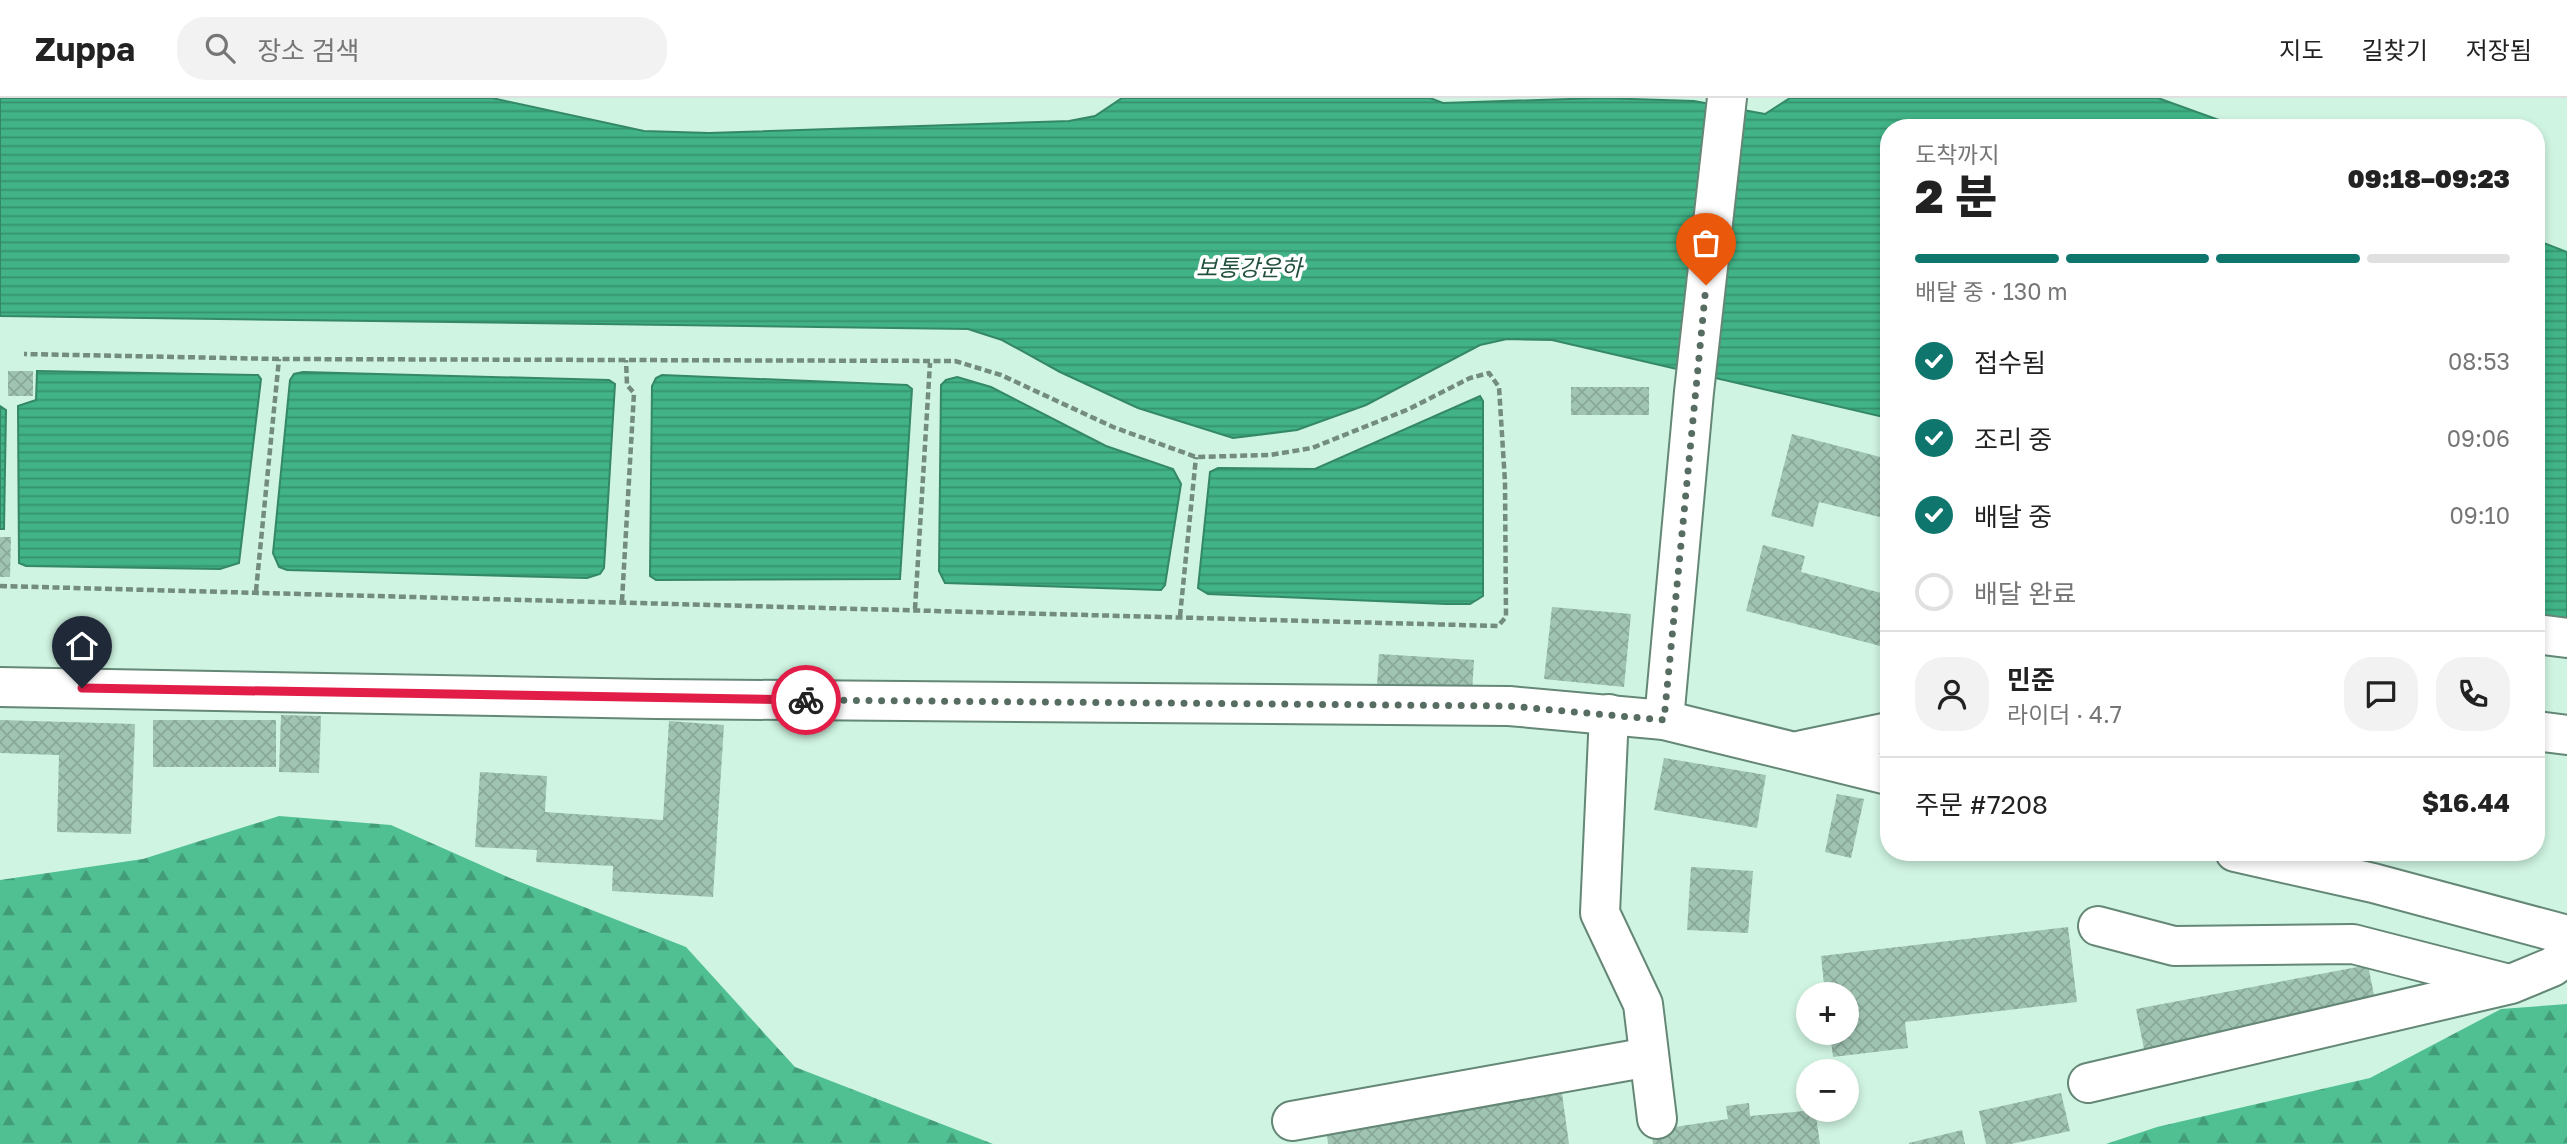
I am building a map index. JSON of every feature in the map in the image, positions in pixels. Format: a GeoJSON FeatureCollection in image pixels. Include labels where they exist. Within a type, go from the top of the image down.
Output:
{"type":"FeatureCollection","features":[{"type":"Feature","properties":{"kind":"street"},"geometry":{"type":"LineString","coordinates":[[1664,720],[1695,392],[1727,98]]}},
{"type":"Feature","properties":{"kind":"street"},"geometry":{"type":"LineString","coordinates":[[2545,635],[2567,638]]}},
{"type":"Feature","properties":{"kind":"street"},"geometry":{"type":"LineString","coordinates":[[0,687],[656,699],[1509,706],[1664,720],[1789,753],[1880,773]]}},
{"type":"Feature","properties":{"kind":"street"},"geometry":{"type":"LineString","coordinates":[[1609,714],[1600,912],[1643,1004],[1657,1119]]}},
{"type":"Feature","properties":{"kind":"street"},"geometry":{"type":"LineString","coordinates":[[2545,732],[2567,735]]}},
{"type":"Feature","properties":{"kind":"street"},"geometry":{"type":"LineString","coordinates":[[1789,753],[1880,734]]}},
{"type":"Feature","properties":{"kind":"street"},"geometry":{"type":"LineString","coordinates":[[2275,861],[2373,883],[2567,935]]}},
{"type":"Feature","properties":{"kind":"street"},"geometry":{"type":"LineString","coordinates":[[2098,926],[2174,946],[2353,944],[2511,984]]}},
{"type":"Feature","properties":{"kind":"street"},"geometry":{"type":"LineString","coordinates":[[2088,1083],[2511,984],[2552,967],[2567,956]]}},
{"type":"Feature","properties":{"kind":"street"},"geometry":{"type":"LineString","coordinates":[[1292,1121],[1649,1057]]}},
{"type":"Feature","properties":{"kind":"path"},"geometry":{"type":"LineString","coordinates":[[0,586],[1498,626],[1506,617],[1505,482],[1499,387],[1489,373],[1469,378],[1409,410],[1312,448],[1270,455],[1196,457],[1113,427],[1001,375],[955,361],[279,359],[24,354]]}},
{"type":"Feature","properties":{"kind":"path"},"geometry":{"type":"LineString","coordinates":[[257,591],[279,359]]}},
{"type":"Feature","properties":{"kind":"path"},"geometry":{"type":"LineString","coordinates":[[622,601],[634,393],[627,385],[626,360]]}},
{"type":"Feature","properties":{"kind":"path"},"geometry":{"type":"LineString","coordinates":[[915,609],[930,363]]}},
{"type":"Feature","properties":{"kind":"path"},"geometry":{"type":"LineString","coordinates":[[1180,617],[1196,457]]}},
{"type":"Feature","properties":{"kind":"green space"},"geometry":{"type":"Polygon","coordinates":[[[279,816],[391,825],[510,878],[686,947],[795,1067],[993,1144],[0,1144],[0,880],[143,859],[279,816]]]}},
{"type":"Feature","properties":{"kind":"green space"},"geometry":{"type":"Polygon","coordinates":[[[2567,1004],[2567,1144],[2106,1144],[2157,1127],[2370,1078],[2501,1009],[2567,1004]]]}},
{"type":"Feature","properties":{"kind":"water","name":"보통강운하"},"geometry":{"type":"Polygon","coordinates":[[[0,98],[492,98],[644,131],[709,133],[1069,121],[1095,116],[1122,98],[1430,98],[1443,103],[1601,98],[1694,101],[1765,114],[1790,98],[2158,98],[2216,119],[1880,119],[1880,416],[1552,340],[1507,339],[1480,345],[1366,405],[1297,430],[1233,438],[1138,408],[1060,372],[1002,340],[968,329],[0,316],[0,98]]]}},
{"type":"Feature","properties":{"kind":"water"},"geometry":{"type":"Polygon","coordinates":[[[2545,243],[2567,252],[2567,629],[2545,624],[2545,243]]]}},
{"type":"Feature","properties":{"kind":"water"},"geometry":{"type":"Polygon","coordinates":[[[37,371],[258,375],[261,379],[239,563],[220,569],[26,566],[19,563],[18,406],[36,400],[37,371]]]}},
{"type":"Feature","properties":{"kind":"water"},"geometry":{"type":"Polygon","coordinates":[[[303,372],[609,380],[615,384],[604,568],[600,574],[587,578],[287,570],[279,567],[273,553],[290,380],[294,374],[303,372]]]}},
{"type":"Feature","properties":{"kind":"water"},"geometry":{"type":"Polygon","coordinates":[[[662,375],[907,385],[912,389],[900,579],[656,580],[650,576],[652,386],[656,378],[662,375]]]}},
{"type":"Feature","properties":{"kind":"water"},"geometry":{"type":"Polygon","coordinates":[[[957,377],[991,387],[1106,446],[1173,469],[1181,484],[1165,585],[1161,590],[945,583],[939,571],[941,385],[946,380],[957,377]]]}},
{"type":"Feature","properties":{"kind":"water"},"geometry":{"type":"Polygon","coordinates":[[[1480,396],[1483,401],[1483,596],[1470,604],[1446,604],[1208,594],[1198,588],[1210,472],[1218,468],[1315,469],[1480,396]]]}},
{"type":"Feature","properties":{"kind":"water"},"geometry":{"type":"Polygon","coordinates":[[[0,406],[6,410],[4,529],[0,529],[0,406]]]}},
{"type":"Feature","properties":{"kind":"building"},"geometry":{"type":"Polygon","coordinates":[[[8,371],[33,371],[33,396],[8,396],[8,371]]]}},
{"type":"Feature","properties":{"kind":"building"},"geometry":{"type":"Polygon","coordinates":[[[1571,387],[1649,387],[1649,415],[1571,415],[1571,387]]]}},
{"type":"Feature","properties":{"kind":"building"},"geometry":{"type":"Polygon","coordinates":[[[1792,434],[1880,457],[1880,517],[1819,502],[1813,527],[1771,516],[1792,434]]]}},
{"type":"Feature","properties":{"kind":"building"},"geometry":{"type":"Polygon","coordinates":[[[0,537],[11,537],[10,577],[0,577],[0,537]]]}},
{"type":"Feature","properties":{"kind":"building"},"geometry":{"type":"Polygon","coordinates":[[[1763,545],[1805,556],[1801,572],[1880,593],[1880,646],[1746,611],[1763,545]]]}},
{"type":"Feature","properties":{"kind":"building"},"geometry":{"type":"Polygon","coordinates":[[[1552,607],[1631,614],[1624,687],[1544,679],[1552,607]]]}},
{"type":"Feature","properties":{"kind":"building"},"geometry":{"type":"Polygon","coordinates":[[[1379,654],[1474,660],[1472,692],[1377,686],[1379,654]]]}},
{"type":"Feature","properties":{"kind":"building"},"geometry":{"type":"Polygon","coordinates":[[[281,715],[321,716],[319,773],[279,772],[281,715]]]}},
{"type":"Feature","properties":{"kind":"building"},"geometry":{"type":"Polygon","coordinates":[[[0,720],[135,724],[131,834],[57,832],[59,755],[0,753],[0,720]]]}},
{"type":"Feature","properties":{"kind":"building"},"geometry":{"type":"Polygon","coordinates":[[[153,720],[276,720],[276,767],[153,767],[153,720]]]}},
{"type":"Feature","properties":{"kind":"building"},"geometry":{"type":"Polygon","coordinates":[[[669,721],[724,725],[713,897],[612,891],[613,866],[536,862],[537,850],[475,847],[480,772],[547,776],[545,812],[663,820],[669,721]]]}},
{"type":"Feature","properties":{"kind":"building"},"geometry":{"type":"Polygon","coordinates":[[[1664,758],[1766,775],[1757,828],[1654,810],[1664,758]]]}},
{"type":"Feature","properties":{"kind":"building"},"geometry":{"type":"Polygon","coordinates":[[[1837,794],[1864,799],[1851,858],[1825,852],[1837,794]]]}},
{"type":"Feature","properties":{"kind":"building"},"geometry":{"type":"Polygon","coordinates":[[[1691,867],[1753,871],[1748,933],[1687,930],[1691,867]]]}},
{"type":"Feature","properties":{"kind":"building"},"geometry":{"type":"Polygon","coordinates":[[[2068,927],[2077,1002],[1905,1022],[1908,1048],[1833,1057],[1832,1045],[1859,1045],[1859,982],[1824,982],[1821,956],[2068,927]]]}},
{"type":"Feature","properties":{"kind":"building"},"geometry":{"type":"Polygon","coordinates":[[[2368,965],[2376,1005],[2144,1049],[2136,1009],[2368,965]]]}},
{"type":"Feature","properties":{"kind":"building"},"geometry":{"type":"Polygon","coordinates":[[[2061,1093],[2070,1131],[2011,1144],[1986,1144],[1979,1111],[2061,1093]]]}},
{"type":"Feature","properties":{"kind":"building"},"geometry":{"type":"Polygon","coordinates":[[[1562,1094],[1569,1144],[1328,1144],[1326,1124],[1562,1094]]]}},
{"type":"Feature","properties":{"kind":"building"},"geometry":{"type":"Polygon","coordinates":[[[1749,1103],[1750,1116],[1796,1112],[1796,1122],[1817,1122],[1820,1144],[1653,1144],[1652,1136],[1668,1128],[1728,1119],[1726,1106],[1749,1103]]]}},
{"type":"Feature","properties":{"kind":"building"},"geometry":{"type":"Polygon","coordinates":[[[1962,1130],[1965,1144],[1909,1144],[1909,1143],[1962,1130]]]}},
{"type":"Feature","properties":{"kind":"way so far"},"geometry":{"type":"LineString","coordinates":[[806,700],[1509,706],[1664,720],[1706,285]]}},
{"type":"Feature","properties":{"kind":"route"},"geometry":{"type":"LineString","coordinates":[[82,688],[806,700]]}}]}
